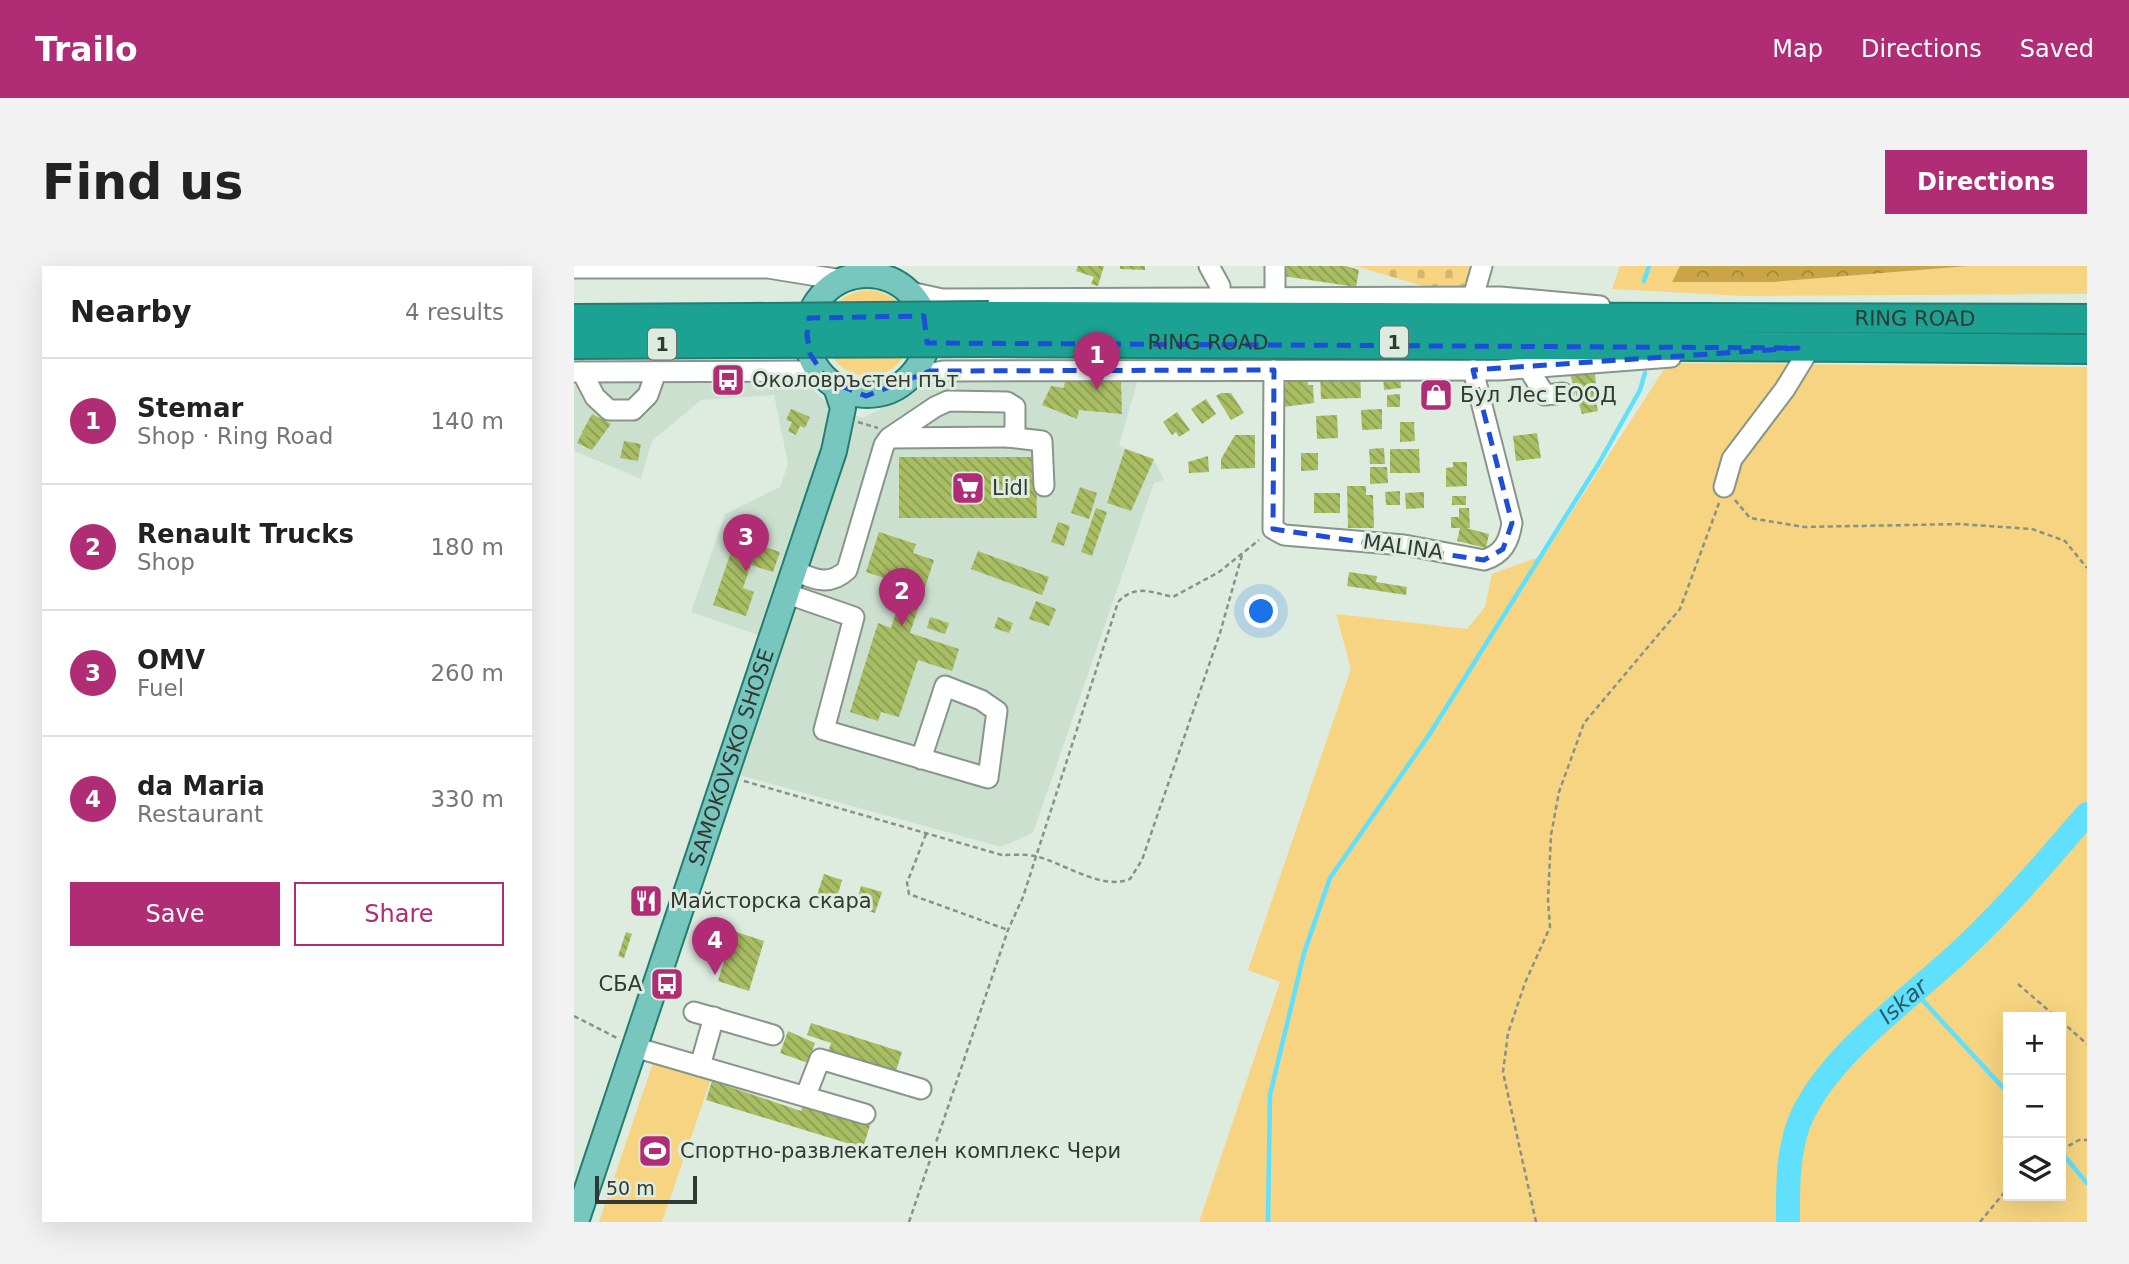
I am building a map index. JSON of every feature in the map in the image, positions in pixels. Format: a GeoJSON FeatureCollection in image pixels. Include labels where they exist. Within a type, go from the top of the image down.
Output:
{"type":"FeatureCollection","features":[{"type":"Feature","properties":{"kind":"highway","name":"RING ROAD"},"geometry":{"type":"LineString","coordinates":[[574,344],[749,331],[1741,318],[2087,319]]}},
{"type":"Feature","properties":{"kind":"highway","name":"RING ROAD"},"geometry":{"type":"LineString","coordinates":[[574,319],[749,331]]}},
{"type":"Feature","properties":{"kind":"highway","name":"RING ROAD"},"geometry":{"type":"LineString","coordinates":[[989,329],[1423,342],[2087,349]]}},
{"type":"Feature","properties":{"kind":"main road"},"geometry":{"type":"LineString","coordinates":[[862,273],[905,282],[924,316],[927,341],[922,360],[910,377],[894,389],[864,402],[834,451],[843,408],[807,345],[809,318],[824,293],[862,273]]}},
{"type":"Feature","properties":{"kind":"main road"},"geometry":{"type":"LineString","coordinates":[[829,381],[850,394],[877,395]]}},
{"type":"Feature","properties":{"kind":"main road","name":"SAMOKOVSKO SHOSE"},"geometry":{"type":"LineString","coordinates":[[576,1222],[834,451]]}},
{"type":"Feature","properties":{"kind":"street"},"geometry":{"type":"LineString","coordinates":[[1209,266],[1220,286],[1220,298]]}},
{"type":"Feature","properties":{"kind":"street"},"geometry":{"type":"LineString","coordinates":[[1275,266],[1275,298]]}},
{"type":"Feature","properties":{"kind":"street"},"geometry":{"type":"LineString","coordinates":[[1473,297],[1482,266]]}},
{"type":"Feature","properties":{"kind":"street"},"geometry":{"type":"LineString","coordinates":[[574,268],[768,268],[862,273]]}},
{"type":"Feature","properties":{"kind":"street","name":"RING ROAD"},"geometry":{"type":"LineString","coordinates":[[905,282],[942,299],[1473,297],[1741,318]]}},
{"type":"Feature","properties":{"kind":"street"},"geometry":{"type":"LineString","coordinates":[[1724,487],[1732,459],[1785,389],[1804,348]]}},
{"type":"Feature","properties":{"kind":"street","name":"RING ROAD"},"geometry":{"type":"LineString","coordinates":[[910,377],[930,371],[1473,370],[1804,348]]}},
{"type":"Feature","properties":{"kind":"street"},"geometry":{"type":"LineString","coordinates":[[1528,368],[1545,395],[1563,393]]}},
{"type":"Feature","properties":{"kind":"street"},"geometry":{"type":"LineString","coordinates":[[1008,438],[1015,431],[1015,407],[1020,401],[1019,382],[1013,370]]}},
{"type":"Feature","properties":{"kind":"street"},"geometry":{"type":"LineString","coordinates":[[1273,529],[1274,370]]}},
{"type":"Feature","properties":{"kind":"street","name":"MALINA"},"geometry":{"type":"LineString","coordinates":[[1273,529],[1284,535],[1404,545],[1484,560],[1494,557],[1509,539],[1512,523],[1473,370]]}},
{"type":"Feature","properties":{"kind":"street"},"geometry":{"type":"LineString","coordinates":[[578,372],[805,371],[829,381]]}},
{"type":"Feature","properties":{"kind":"street"},"geometry":{"type":"LineString","coordinates":[[578,372],[595,397],[608,410],[633,410],[648,395],[656,372]]}},
{"type":"Feature","properties":{"kind":"street"},"geometry":{"type":"LineString","coordinates":[[792,582],[834,579],[847,570],[884,445],[890,438],[948,401],[1009,402],[1015,407]]}},
{"type":"Feature","properties":{"kind":"street"},"geometry":{"type":"LineString","coordinates":[[890,438],[1008,438],[1042,441],[1044,486]]}},
{"type":"Feature","properties":{"kind":"street"},"geometry":{"type":"LineString","coordinates":[[792,582],[853,617],[824,730],[921,759],[988,778],[997,711],[981,699],[945,687],[921,759]]}},
{"type":"Feature","properties":{"kind":"street"},"geometry":{"type":"LineString","coordinates":[[694,1012],[773,1035]]}},
{"type":"Feature","properties":{"kind":"street"},"geometry":{"type":"LineString","coordinates":[[700,1066],[714,1017]]}},
{"type":"Feature","properties":{"kind":"street"},"geometry":{"type":"LineString","coordinates":[[635,1047],[865,1114]]}},
{"type":"Feature","properties":{"kind":"street"},"geometry":{"type":"LineString","coordinates":[[806,1095],[820,1059],[921,1089]]}},
{"type":"Feature","properties":{"kind":"path"},"geometry":{"type":"LineString","coordinates":[[851,420],[876,427],[890,438]]}},
{"type":"Feature","properties":{"kind":"path"},"geometry":{"type":"LineString","coordinates":[[1724,487],[1750,518],[1804,527],[1959,524],[2032,529],[2065,541],[2087,568]]}},
{"type":"Feature","properties":{"kind":"path"},"geometry":{"type":"LineString","coordinates":[[1536,1222],[1503,1072],[1508,1033],[1525,983],[1550,927],[1548,900],[1551,835],[1559,792],[1584,723],[1680,609],[1724,487]]}},
{"type":"Feature","properties":{"kind":"path"},"geometry":{"type":"LineString","coordinates":[[909,1222],[1008,930],[1036,856],[1118,602],[1128,592],[1140,589],[1173,597],[1219,572],[1273,529]]}},
{"type":"Feature","properties":{"kind":"path"},"geometry":{"type":"LineString","coordinates":[[727,776],[1002,855],[1036,856],[1072,872],[1114,882],[1130,879],[1142,860],[1220,633],[1242,554]]}},
{"type":"Feature","properties":{"kind":"path"},"geometry":{"type":"LineString","coordinates":[[926,833],[907,883],[909,894],[1008,930]]}},
{"type":"Feature","properties":{"kind":"path"},"geometry":{"type":"LineString","coordinates":[[2018,984],[2050,1012]]}},
{"type":"Feature","properties":{"kind":"path"},"geometry":{"type":"LineString","coordinates":[[574,1016],[635,1047]]}},
{"type":"Feature","properties":{"kind":"path"},"geometry":{"type":"LineString","coordinates":[[2066,1025],[2087,1044]]}},
{"type":"Feature","properties":{"kind":"path"},"geometry":{"type":"LineString","coordinates":[[2066,1147],[2079,1140],[2087,1140]]}},
{"type":"Feature","properties":{"kind":"path"},"geometry":{"type":"LineString","coordinates":[[1980,1222],[2003,1194]]}},
{"type":"Feature","properties":{"kind":"highlighted area"},"geometry":{"type":"Polygon","coordinates":[[[924,316],[927,343],[1798,348],[1473,370],[1512,523],[1503,549],[1484,560],[1273,529],[1274,370],[930,371],[866,396],[827,380],[810,354],[807,335],[809,318],[924,316]]]}},
{"type":"Feature","properties":{"kind":"shaded area"},"geometry":{"type":"Polygon","coordinates":[[[585,376],[801,378],[833,409],[863,418],[941,377],[1139,376],[1119,445],[1154,460],[1164,480],[1154,483],[1033,833],[1001,847],[728,772],[773,640],[691,612],[725,514],[780,487],[788,464],[774,395],[701,400],[652,441],[641,479],[574,451],[574,387],[585,376]]]}},
{"type":"Feature","properties":{"kind":"green space"},"geometry":{"type":"Polygon","coordinates":[[[1355,266],[1479,266],[1474,288],[1440,291],[1355,266]]]}},
{"type":"Feature","properties":{"kind":"green space"},"geometry":{"type":"Polygon","coordinates":[[[1620,266],[1680,266],[1673,282],[1773,282],[1969,266],[2087,266],[2087,294],[1744,296],[1612,289],[1620,266]]]}},
{"type":"Feature","properties":{"kind":"green space"},"geometry":{"type":"Polygon","coordinates":[[[1680,266],[1969,266],[1773,282],[1672,282],[1680,266]]]}},
{"type":"Feature","properties":{"kind":"green space"},"geometry":{"type":"Polygon","coordinates":[[[860,290],[876,290],[899,302],[908,316],[911,333],[908,350],[899,364],[876,376],[860,376],[844,369],[832,357],[825,341],[825,325],[832,309],[844,297],[860,290]]]}},
{"type":"Feature","properties":{"kind":"green space"},"geometry":{"type":"Polygon","coordinates":[[[1668,363],[2087,367],[2087,1222],[1199,1222],[1280,982],[1248,970],[1351,669],[1336,614],[1467,629],[1485,607],[1492,574],[1544,555],[1668,363]]]}},
{"type":"Feature","properties":{"kind":"green space","name":"Спортно-развлекателен комплекс Чери"},"geometry":{"type":"Polygon","coordinates":[[[654,1060],[711,1079],[662,1222],[599,1222],[654,1060]]]}},
{"type":"Feature","properties":{"kind":"building"},"geometry":{"type":"Polygon","coordinates":[[[1078,266],[1104,266],[1098,286],[1091,284],[1094,277],[1076,271],[1078,266]]]}},
{"type":"Feature","properties":{"kind":"building"},"geometry":{"type":"Polygon","coordinates":[[[1120,266],[1145,266],[1145,270],[1120,269],[1120,266]]]}},
{"type":"Feature","properties":{"kind":"building"},"geometry":{"type":"Polygon","coordinates":[[[1283,266],[1346,266],[1359,270],[1356,287],[1283,276],[1283,266]]]}},
{"type":"Feature","properties":{"kind":"building"},"geometry":{"type":"Polygon","coordinates":[[[1360,370],[1361,398],[1321,399],[1320,372],[1360,370]]]}},
{"type":"Feature","properties":{"kind":"building"},"geometry":{"type":"Polygon","coordinates":[[[1570,374],[1595,374],[1596,385],[1592,385],[1598,411],[1582,414],[1570,374]]]}},
{"type":"Feature","properties":{"kind":"building"},"geometry":{"type":"Polygon","coordinates":[[[1400,375],[1401,388],[1384,390],[1383,376],[1400,375]]]}},
{"type":"Feature","properties":{"kind":"building"},"geometry":{"type":"Polygon","coordinates":[[[1308,379],[1308,385],[1313,385],[1314,403],[1283,407],[1286,381],[1308,379]]]}},
{"type":"Feature","properties":{"kind":"building"},"geometry":{"type":"Polygon","coordinates":[[[1065,380],[1121,380],[1122,414],[1079,410],[1077,419],[1042,405],[1051,386],[1064,388],[1065,380]]]}},
{"type":"Feature","properties":{"kind":"building"},"geometry":{"type":"Polygon","coordinates":[[[1231,393],[1244,413],[1231,420],[1216,396],[1231,393]]]}},
{"type":"Feature","properties":{"kind":"building"},"geometry":{"type":"Polygon","coordinates":[[[1400,394],[1400,407],[1387,407],[1387,395],[1400,394]]]}},
{"type":"Feature","properties":{"kind":"building"},"geometry":{"type":"Polygon","coordinates":[[[1206,399],[1216,414],[1202,424],[1191,409],[1206,399]]]}},
{"type":"Feature","properties":{"kind":"building"},"geometry":{"type":"Polygon","coordinates":[[[791,409],[810,417],[805,428],[800,426],[796,435],[788,431],[792,422],[786,420],[791,409]]]}},
{"type":"Feature","properties":{"kind":"building"},"geometry":{"type":"Polygon","coordinates":[[[1382,409],[1382,429],[1362,430],[1361,410],[1382,409]]]}},
{"type":"Feature","properties":{"kind":"building"},"geometry":{"type":"Polygon","coordinates":[[[1177,412],[1190,430],[1179,437],[1176,432],[1172,435],[1163,422],[1177,412]]]}},
{"type":"Feature","properties":{"kind":"building"},"geometry":{"type":"Polygon","coordinates":[[[592,414],[611,424],[592,450],[577,443],[582,433],[593,439],[582,432],[592,414]]]}},
{"type":"Feature","properties":{"kind":"building"},"geometry":{"type":"Polygon","coordinates":[[[1337,415],[1338,438],[1317,439],[1316,416],[1337,415]]]}},
{"type":"Feature","properties":{"kind":"building"},"geometry":{"type":"Polygon","coordinates":[[[1400,422],[1414,422],[1415,441],[1400,442],[1400,422]]]}},
{"type":"Feature","properties":{"kind":"building"},"geometry":{"type":"Polygon","coordinates":[[[1537,433],[1541,458],[1516,461],[1513,436],[1537,433]]]}},
{"type":"Feature","properties":{"kind":"building"},"geometry":{"type":"Polygon","coordinates":[[[1235,435],[1255,435],[1255,468],[1221,469],[1221,459],[1235,435]]]}},
{"type":"Feature","properties":{"kind":"building"},"geometry":{"type":"Polygon","coordinates":[[[624,441],[641,444],[638,461],[620,458],[624,441]]]}},
{"type":"Feature","properties":{"kind":"building"},"geometry":{"type":"Polygon","coordinates":[[[1384,448],[1385,464],[1370,464],[1369,449],[1384,448]]]}},
{"type":"Feature","properties":{"kind":"building"},"geometry":{"type":"Polygon","coordinates":[[[1125,449],[1154,459],[1131,511],[1107,503],[1125,449]]]}},
{"type":"Feature","properties":{"kind":"building"},"geometry":{"type":"Polygon","coordinates":[[[1390,449],[1419,449],[1420,473],[1390,473],[1390,449]]]}},
{"type":"Feature","properties":{"kind":"building"},"geometry":{"type":"Polygon","coordinates":[[[1301,453],[1318,453],[1318,470],[1301,471],[1301,453]]]}},
{"type":"Feature","properties":{"kind":"building"},"geometry":{"type":"Polygon","coordinates":[[[1208,456],[1209,472],[1189,473],[1188,462],[1208,456]]]}},
{"type":"Feature","properties":{"kind":"building","name":"Lidl"},"geometry":{"type":"Polygon","coordinates":[[[899,457],[1036,457],[1037,518],[899,518],[899,457]]]}},
{"type":"Feature","properties":{"kind":"building"},"geometry":{"type":"Polygon","coordinates":[[[1453,462],[1467,462],[1467,486],[1446,487],[1446,468],[1453,467],[1453,462]]]}},
{"type":"Feature","properties":{"kind":"building"},"geometry":{"type":"Polygon","coordinates":[[[1370,467],[1387,467],[1388,483],[1370,484],[1370,467]]]}},
{"type":"Feature","properties":{"kind":"building"},"geometry":{"type":"Polygon","coordinates":[[[1347,486],[1366,486],[1366,495],[1373,495],[1374,528],[1348,528],[1347,486]]]}},
{"type":"Feature","properties":{"kind":"building"},"geometry":{"type":"Polygon","coordinates":[[[1080,487],[1097,493],[1089,519],[1071,513],[1080,487]]]}},
{"type":"Feature","properties":{"kind":"building"},"geometry":{"type":"Polygon","coordinates":[[[1400,491],[1400,505],[1386,505],[1385,492],[1400,491]]]}},
{"type":"Feature","properties":{"kind":"building"},"geometry":{"type":"Polygon","coordinates":[[[1424,492],[1424,508],[1406,509],[1405,493],[1424,492]]]}},
{"type":"Feature","properties":{"kind":"building"},"geometry":{"type":"Polygon","coordinates":[[[1314,493],[1340,493],[1340,513],[1314,513],[1314,493]]]}},
{"type":"Feature","properties":{"kind":"building"},"geometry":{"type":"Polygon","coordinates":[[[1452,496],[1466,496],[1466,505],[1452,505],[1452,496]]]}},
{"type":"Feature","properties":{"kind":"building"},"geometry":{"type":"Polygon","coordinates":[[[1096,508],[1107,512],[1092,556],[1081,552],[1096,508]]]}},
{"type":"Feature","properties":{"kind":"building"},"geometry":{"type":"Polygon","coordinates":[[[1459,508],[1469,508],[1470,528],[1466,528],[1489,534],[1486,548],[1457,541],[1460,528],[1451,528],[1451,517],[1459,517],[1459,508]]]}},
{"type":"Feature","properties":{"kind":"building"},"geometry":{"type":"Polygon","coordinates":[[[1058,522],[1070,526],[1064,546],[1051,542],[1058,522]]]}},
{"type":"Feature","properties":{"kind":"building"},"geometry":{"type":"Polygon","coordinates":[[[879,532],[916,544],[913,553],[934,560],[910,633],[959,649],[952,671],[918,660],[899,717],[881,712],[878,721],[850,712],[878,623],[891,628],[905,585],[866,572],[879,532]]]}},
{"type":"Feature","properties":{"kind":"building"},"geometry":{"type":"Polygon","coordinates":[[[736,537],[780,552],[773,572],[751,565],[743,588],[754,592],[746,616],[713,605],[736,537]]]}},
{"type":"Feature","properties":{"kind":"building"},"geometry":{"type":"Polygon","coordinates":[[[978,551],[1049,577],[1042,595],[971,569],[978,551]]]}},
{"type":"Feature","properties":{"kind":"building"},"geometry":{"type":"Polygon","coordinates":[[[1349,572],[1377,576],[1376,582],[1407,587],[1406,595],[1347,586],[1349,572]]]}},
{"type":"Feature","properties":{"kind":"building"},"geometry":{"type":"Polygon","coordinates":[[[1036,601],[1056,609],[1049,626],[1029,619],[1036,601]]]}},
{"type":"Feature","properties":{"kind":"building"},"geometry":{"type":"Polygon","coordinates":[[[930,617],[949,623],[945,634],[927,628],[930,617]]]}},
{"type":"Feature","properties":{"kind":"building"},"geometry":{"type":"Polygon","coordinates":[[[998,617],[1013,623],[1009,633],[994,628],[998,617]]]}},
{"type":"Feature","properties":{"kind":"building"},"geometry":{"type":"Polygon","coordinates":[[[824,874],[842,880],[836,901],[817,895],[824,874]]]}},
{"type":"Feature","properties":{"kind":"building"},"geometry":{"type":"Polygon","coordinates":[[[861,886],[882,892],[875,913],[855,907],[861,886]]]}},
{"type":"Feature","properties":{"kind":"building"},"geometry":{"type":"Polygon","coordinates":[[[733,931],[764,941],[749,991],[718,981],[733,931]]]}},
{"type":"Feature","properties":{"kind":"building"},"geometry":{"type":"Polygon","coordinates":[[[626,932],[632,934],[624,958],[618,956],[626,932]]]}},
{"type":"Feature","properties":{"kind":"building"},"geometry":{"type":"Polygon","coordinates":[[[811,1023],[902,1052],[895,1074],[828,1052],[831,1043],[807,1035],[811,1023]]]}},
{"type":"Feature","properties":{"kind":"building"},"geometry":{"type":"Polygon","coordinates":[[[788,1031],[815,1043],[808,1063],[780,1053],[788,1031]]]}},
{"type":"Feature","properties":{"kind":"building"},"geometry":{"type":"Polygon","coordinates":[[[712,1081],[801,1111],[804,1102],[871,1122],[863,1148],[706,1100],[712,1081]]]}},
{"type":"Feature","properties":{"kind":"waterway"},"geometry":{"type":"LineString","coordinates":[[1644,281],[1649,266]]}},
{"type":"Feature","properties":{"kind":"waterway"},"geometry":{"type":"LineString","coordinates":[[1268,1222],[1270,1095],[1304,953],[1330,878],[1429,735],[1599,463],[1640,390],[1645,373]]}},
{"type":"Feature","properties":{"kind":"waterway","name":"Iskar"},"geometry":{"type":"LineString","coordinates":[[1788,1222],[1789,1172],[1795,1135],[1812,1098],[1830,1073],[1875,1026],[1985,928],[2087,814]]}},
{"type":"Feature","properties":{"kind":"waterway"},"geometry":{"type":"LineString","coordinates":[[1915,992],[2003,1088]]}},
{"type":"Feature","properties":{"kind":"waterway"},"geometry":{"type":"LineString","coordinates":[[2066,1158],[2087,1183]]}},
{"type":"Feature","properties":{"kind":"place","name":"Околовръстен път"},"geometry":{"type":"Point","coordinates":[728,380]}},
{"type":"Feature","properties":{"kind":"place","name":"Stemar"},"geometry":{"type":"Point","coordinates":[1097,390]}},
{"type":"Feature","properties":{"kind":"place","name":"Бул Лес ЕООД"},"geometry":{"type":"Point","coordinates":[1436,395]}},
{"type":"Feature","properties":{"kind":"place","name":"Lidl"},"geometry":{"type":"Point","coordinates":[968,488]}},
{"type":"Feature","properties":{"kind":"place","name":"OMV"},"geometry":{"type":"Point","coordinates":[746,572]}},
{"type":"Feature","properties":{"kind":"place","name":"Renault Trucks"},"geometry":{"type":"Point","coordinates":[902,626]}},
{"type":"Feature","properties":{"kind":"place","name":"Майсторска скара"},"geometry":{"type":"Point","coordinates":[646,901]}},
{"type":"Feature","properties":{"kind":"place","name":"da Maria"},"geometry":{"type":"Point","coordinates":[715,975]}},
{"type":"Feature","properties":{"kind":"place","name":"СБА"},"geometry":{"type":"Point","coordinates":[667,984]}},
{"type":"Feature","properties":{"kind":"place","name":"Спортно-развлекателен комплекс Чери"},"geometry":{"type":"Point","coordinates":[655,1151]}}]}
